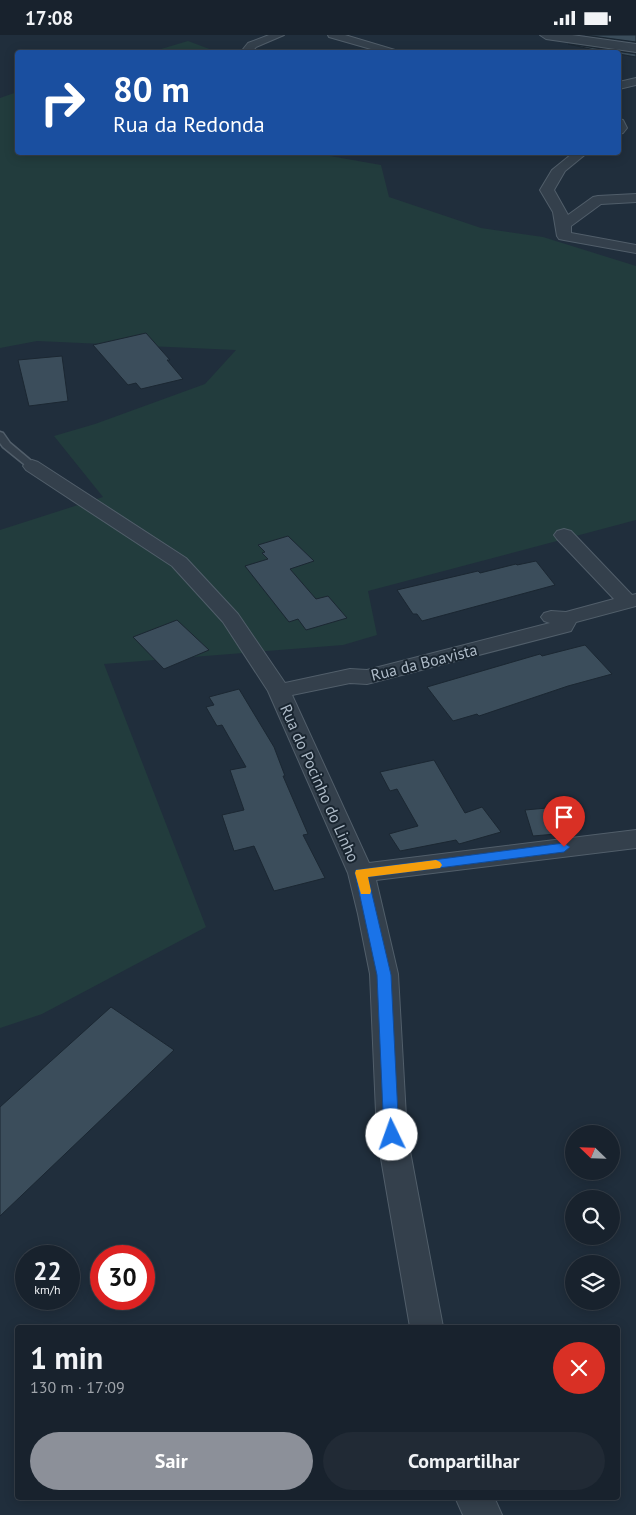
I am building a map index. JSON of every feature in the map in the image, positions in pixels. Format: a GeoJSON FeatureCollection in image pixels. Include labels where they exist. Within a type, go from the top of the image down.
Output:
{"type":"FeatureCollection","features":[{"type":"Feature","properties":{"kind":"street"},"geometry":{"type":"LineString","coordinates":[[248,50],[252,45],[279,35]]}},
{"type":"Feature","properties":{"kind":"street"},"geometry":{"type":"LineString","coordinates":[[333,35],[389,50]]}},
{"type":"Feature","properties":{"kind":"street"},"geometry":{"type":"LineString","coordinates":[[546,35],[636,48]]}},
{"type":"Feature","properties":{"kind":"street"},"geometry":{"type":"LineString","coordinates":[[621,85],[636,81]]}},
{"type":"Feature","properties":{"kind":"street"},"geometry":{"type":"LineString","coordinates":[[565,230],[560,208],[547,190],[553,175],[566,162],[578,155]]}},
{"type":"Feature","properties":{"kind":"street"},"geometry":{"type":"LineString","coordinates":[[565,230],[598,200],[636,198]]}},
{"type":"Feature","properties":{"kind":"street"},"geometry":{"type":"LineString","coordinates":[[565,230],[636,249]]}},
{"type":"Feature","properties":{"kind":"street","name":"Rua do Pocinho do Linho"},"geometry":{"type":"LineString","coordinates":[[32,466],[179,562],[230,618],[279,691],[361,873],[384,975],[392,1135],[427,1325]]}},
{"type":"Feature","properties":{"kind":"street"},"geometry":{"type":"LineString","coordinates":[[564,535],[632,601]]}},
{"type":"Feature","properties":{"kind":"street","name":"Rua da Boavista"},"geometry":{"type":"LineString","coordinates":[[350,676],[367,677],[564,626],[566,618],[632,601]]}},
{"type":"Feature","properties":{"kind":"street"},"geometry":{"type":"LineString","coordinates":[[279,691],[350,676]]}},
{"type":"Feature","properties":{"kind":"street"},"geometry":{"type":"LineString","coordinates":[[361,873],[636,839]]}},
{"type":"Feature","properties":{"kind":"street"},"geometry":{"type":"LineString","coordinates":[[475,1500],[484,1515]]}},
{"type":"Feature","properties":{"kind":"lane"},"geometry":{"type":"LineString","coordinates":[[0,435],[6,445],[32,466]]}},
{"type":"Feature","properties":{"kind":"green space"},"geometry":{"type":"Polygon","coordinates":[[[188,41],[212,50],[158,50],[188,41]]]}},
{"type":"Feature","properties":{"kind":"green space"},"geometry":{"type":"Polygon","coordinates":[[[15,93],[15,155],[324,155],[381,165],[389,197],[481,228],[543,237],[636,266],[636,520],[368,591],[377,635],[343,645],[104,664],[206,927],[42,1014],[0,1028],[0,530],[103,497],[54,436],[95,424],[205,384],[236,350],[37,341],[0,348],[0,98],[15,93]]]}},
{"type":"Feature","properties":{"kind":"building"},"geometry":{"type":"Polygon","coordinates":[[[585,35],[636,35],[636,42],[585,35]]]}},
{"type":"Feature","properties":{"kind":"building"},"geometry":{"type":"Polygon","coordinates":[[[568,44],[609,50],[595,50],[568,44]]]}},
{"type":"Feature","properties":{"kind":"building"},"geometry":{"type":"Polygon","coordinates":[[[621,52],[636,54],[636,57],[621,54],[621,52]]]}},
{"type":"Feature","properties":{"kind":"building"},"geometry":{"type":"Polygon","coordinates":[[[146,333],[170,360],[167,360],[183,379],[141,389],[136,383],[128,385],[93,345],[146,333]]]}},
{"type":"Feature","properties":{"kind":"building"},"geometry":{"type":"Polygon","coordinates":[[[62,356],[68,401],[29,406],[18,360],[62,356]]]}},
{"type":"Feature","properties":{"kind":"building"},"geometry":{"type":"Polygon","coordinates":[[[288,536],[314,561],[290,569],[316,599],[328,596],[347,618],[306,630],[298,619],[289,622],[245,566],[268,559],[262,553],[265,552],[258,545],[288,536]]]}},
{"type":"Feature","properties":{"kind":"building"},"geometry":{"type":"Polygon","coordinates":[[[536,561],[555,585],[422,621],[417,614],[413,614],[397,590],[478,571],[480,573],[536,561]]]}},
{"type":"Feature","properties":{"kind":"building"},"geometry":{"type":"Polygon","coordinates":[[[177,620],[209,650],[164,669],[133,637],[177,620]]]}},
{"type":"Feature","properties":{"kind":"building"},"geometry":{"type":"Polygon","coordinates":[[[585,645],[612,674],[568,686],[479,716],[477,714],[453,721],[427,687],[540,654],[542,656],[585,645]]]}},
{"type":"Feature","properties":{"kind":"building"},"geometry":{"type":"Polygon","coordinates":[[[239,689],[274,747],[285,776],[283,776],[308,834],[303,835],[325,878],[274,891],[254,846],[234,851],[222,815],[244,810],[230,770],[246,767],[222,725],[217,726],[206,707],[214,705],[209,697],[239,689]]]}},
{"type":"Feature","properties":{"kind":"building"},"geometry":{"type":"Polygon","coordinates":[[[434,760],[465,813],[482,807],[501,832],[459,844],[456,840],[400,851],[389,834],[418,826],[397,789],[390,791],[380,772],[434,760]]]}},
{"type":"Feature","properties":{"kind":"building"},"geometry":{"type":"Polygon","coordinates":[[[558,807],[567,833],[533,836],[525,810],[558,807]]]}},
{"type":"Feature","properties":{"kind":"building"},"geometry":{"type":"Polygon","coordinates":[[[111,1007],[174,1050],[0,1216],[0,1107],[111,1007]]]}},
{"type":"Feature","properties":{"kind":"slow traffic"},"geometry":{"type":"LineString","coordinates":[[365,891],[361,873],[436,865]]}},
{"type":"Feature","properties":{"kind":"route"},"geometry":{"type":"LineString","coordinates":[[392,1135],[384,975],[361,873],[421,867],[564,847]]}}]}
